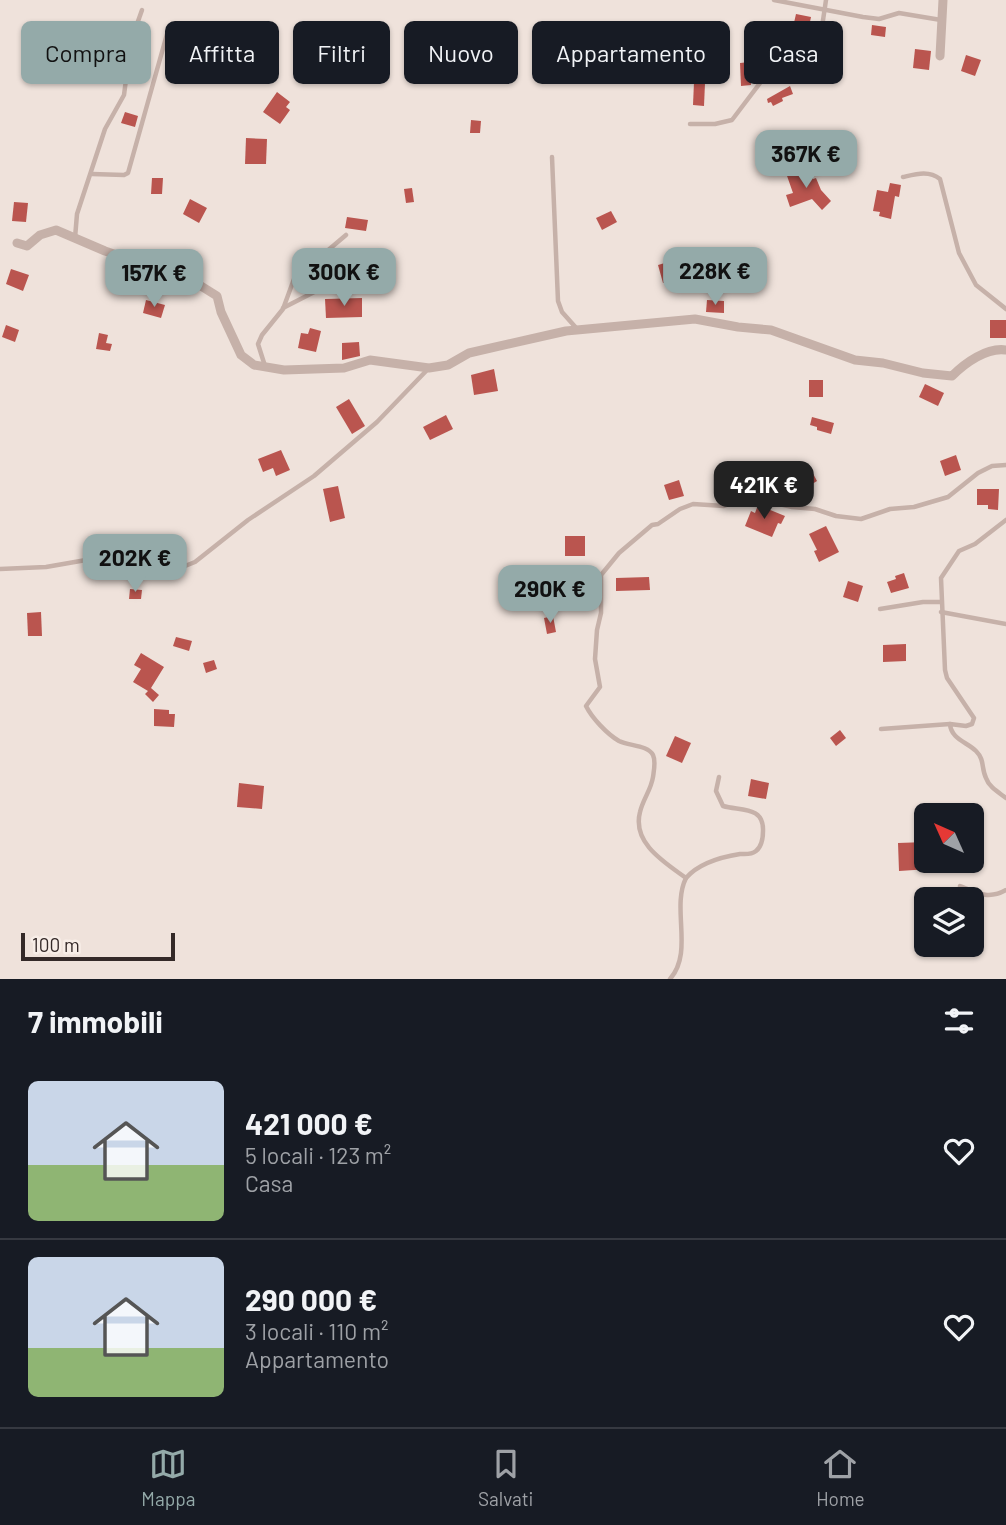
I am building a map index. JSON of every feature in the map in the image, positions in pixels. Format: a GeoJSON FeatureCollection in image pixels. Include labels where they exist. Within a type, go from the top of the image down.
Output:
{"type":"FeatureCollection","features":[{"type":"Feature","properties":{"kind":"street"},"geometry":{"type":"LineString","coordinates":[[940,56],[943,0]]}},
{"type":"Feature","properties":{"kind":"street"},"geometry":{"type":"LineString","coordinates":[[17,243],[27,246],[40,235],[56,230],[134,261],[158,274],[193,281],[217,296],[221,312],[241,355],[254,365],[284,370],[344,368],[370,360],[429,368],[448,365],[469,353],[492,350],[566,331],[695,319],[771,330],[855,360],[952,376],[960,367],[983,354],[996,348],[1006,350]]}},
{"type":"Feature","properties":{"kind":"lane"},"geometry":{"type":"LineString","coordinates":[[774,0],[879,19],[898,13],[942,20]]}},
{"type":"Feature","properties":{"kind":"lane"},"geometry":{"type":"LineString","coordinates":[[690,124],[715,124],[732,120],[763,79],[782,69],[795,51],[811,46],[816,41],[826,0]]}},
{"type":"Feature","properties":{"kind":"lane"},"geometry":{"type":"LineString","coordinates":[[75,239],[77,214],[108,121],[124,95],[131,41],[142,10]]}},
{"type":"Feature","properties":{"kind":"lane"},"geometry":{"type":"LineString","coordinates":[[92,174],[128,173],[165,41]]}},
{"type":"Feature","properties":{"kind":"lane"},"geometry":{"type":"LineString","coordinates":[[552,157],[558,300],[562,312],[578,330]]}},
{"type":"Feature","properties":{"kind":"lane"},"geometry":{"type":"LineString","coordinates":[[903,177],[927,173],[940,178],[959,253],[976,285],[1006,309]]}},
{"type":"Feature","properties":{"kind":"lane"},"geometry":{"type":"LineString","coordinates":[[265,367],[258,344],[282,309],[295,279],[346,235]]}},
{"type":"Feature","properties":{"kind":"lane"},"geometry":{"type":"LineString","coordinates":[[282,309],[324,287],[338,288]]}},
{"type":"Feature","properties":{"kind":"lane"},"geometry":{"type":"LineString","coordinates":[[0,569],[46,567],[109,556],[180,568],[195,562],[248,520],[314,476],[377,422],[429,368]]}},
{"type":"Feature","properties":{"kind":"lane"},"geometry":{"type":"LineString","coordinates":[[686,878],[647,845],[638,829],[640,809],[652,785],[655,762],[653,754],[648,749],[618,740],[586,706],[600,687],[596,645],[601,613],[601,575],[606,567],[652,525],[693,504],[724,506],[754,498],[861,519],[890,509],[914,507],[948,497],[978,473],[992,466],[1006,465]]}},
{"type":"Feature","properties":{"kind":"lane"},"geometry":{"type":"LineString","coordinates":[[881,729],[972,724],[974,718],[944,670],[940,578],[959,551],[975,544],[1006,520]]}},
{"type":"Feature","properties":{"kind":"lane"},"geometry":{"type":"LineString","coordinates":[[880,608],[941,602]]}},
{"type":"Feature","properties":{"kind":"lane"},"geometry":{"type":"LineString","coordinates":[[941,612],[1006,624]]}},
{"type":"Feature","properties":{"kind":"lane"},"geometry":{"type":"LineString","coordinates":[[950,724],[953,734],[978,753],[983,761],[986,779],[1006,797]]}},
{"type":"Feature","properties":{"kind":"lane"},"geometry":{"type":"LineString","coordinates":[[670,979],[678,962],[682,929],[681,898],[686,878],[699,866],[728,857],[753,854],[762,841],[763,822],[760,815],[755,811],[723,806],[716,791],[719,777]]}},
{"type":"Feature","properties":{"kind":"lane"},"geometry":{"type":"LineString","coordinates":[[960,886],[984,895],[996,896],[1006,890]]}},
{"type":"Feature","properties":{"kind":"building"},"geometry":{"type":"Polygon","coordinates":[[[796,14],[811,17],[810,21],[794,21],[796,14]]]}},
{"type":"Feature","properties":{"kind":"building"},"geometry":{"type":"Polygon","coordinates":[[[872,25],[886,27],[885,37],[871,35],[872,25]]]}},
{"type":"Feature","properties":{"kind":"building"},"geometry":{"type":"Polygon","coordinates":[[[915,49],[931,51],[929,70],[913,68],[915,49]]]}},
{"type":"Feature","properties":{"kind":"building"},"geometry":{"type":"Polygon","coordinates":[[[966,55],[981,60],[975,76],[961,71],[966,55]]]}},
{"type":"Feature","properties":{"kind":"building"},"geometry":{"type":"Polygon","coordinates":[[[740,63],[744,63],[744,84],[751,85],[741,86],[740,63]]]}},
{"type":"Feature","properties":{"kind":"building"},"geometry":{"type":"Polygon","coordinates":[[[694,84],[705,84],[704,106],[693,105],[694,84]]]}},
{"type":"Feature","properties":{"kind":"building"},"geometry":{"type":"Polygon","coordinates":[[[790,86],[793,94],[782,98],[783,101],[773,106],[771,102],[768,103],[767,99],[790,86]]]}},
{"type":"Feature","properties":{"kind":"building"},"geometry":{"type":"Polygon","coordinates":[[[277,92],[290,102],[286,107],[290,110],[280,124],[263,112],[277,92]]]}},
{"type":"Feature","properties":{"kind":"building"},"geometry":{"type":"Polygon","coordinates":[[[125,112],[138,116],[135,127],[121,123],[125,112]]]}},
{"type":"Feature","properties":{"kind":"building"},"geometry":{"type":"Polygon","coordinates":[[[471,120],[481,121],[480,133],[470,133],[471,120]]]}},
{"type":"Feature","properties":{"kind":"building"},"geometry":{"type":"Polygon","coordinates":[[[246,138],[267,139],[266,164],[245,164],[246,138]]]}},
{"type":"Feature","properties":{"kind":"building"},"geometry":{"type":"Polygon","coordinates":[[[795,170],[797,176],[810,171],[813,179],[816,178],[821,190],[831,201],[822,210],[812,199],[790,207],[786,195],[793,193],[786,173],[795,170]]]}},
{"type":"Feature","properties":{"kind":"building"},"geometry":{"type":"Polygon","coordinates":[[[152,178],[163,178],[162,194],[151,194],[152,178]]]}},
{"type":"Feature","properties":{"kind":"building"},"geometry":{"type":"Polygon","coordinates":[[[890,183],[901,185],[899,197],[895,196],[891,219],[879,216],[880,212],[873,211],[877,190],[888,192],[890,183]]]}},
{"type":"Feature","properties":{"kind":"building"},"geometry":{"type":"Polygon","coordinates":[[[412,188],[414,202],[406,203],[404,189],[412,188]]]}},
{"type":"Feature","properties":{"kind":"building"},"geometry":{"type":"Polygon","coordinates":[[[190,199],[207,208],[199,223],[183,214],[190,199]]]}},
{"type":"Feature","properties":{"kind":"building"},"geometry":{"type":"Polygon","coordinates":[[[14,202],[28,203],[26,222],[12,221],[14,202]]]}},
{"type":"Feature","properties":{"kind":"building"},"geometry":{"type":"Polygon","coordinates":[[[611,211],[617,222],[602,230],[596,218],[611,211]]]}},
{"type":"Feature","properties":{"kind":"building"},"geometry":{"type":"Polygon","coordinates":[[[347,217],[368,220],[366,231],[345,228],[347,217]]]}},
{"type":"Feature","properties":{"kind":"building"},"geometry":{"type":"Polygon","coordinates":[[[675,260],[677,270],[683,268],[685,277],[663,283],[658,265],[675,260]]]}},
{"type":"Feature","properties":{"kind":"building"},"geometry":{"type":"Polygon","coordinates":[[[11,269],[29,275],[23,291],[6,284],[11,269]]]}},
{"type":"Feature","properties":{"kind":"building"},"geometry":{"type":"Polygon","coordinates":[[[362,298],[362,317],[326,318],[325,299],[362,298]]]}},
{"type":"Feature","properties":{"kind":"building"},"geometry":{"type":"Polygon","coordinates":[[[146,300],[165,305],[161,318],[143,313],[146,300]]]}},
{"type":"Feature","properties":{"kind":"building"},"geometry":{"type":"Polygon","coordinates":[[[707,300],[724,301],[724,313],[706,312],[707,300]]]}},
{"type":"Feature","properties":{"kind":"building"},"geometry":{"type":"Polygon","coordinates":[[[990,320],[1006,320],[1006,338],[990,338],[990,320]]]}},
{"type":"Feature","properties":{"kind":"building"},"geometry":{"type":"Polygon","coordinates":[[[6,325],[19,330],[15,342],[2,337],[6,325]]]}},
{"type":"Feature","properties":{"kind":"building"},"geometry":{"type":"Polygon","coordinates":[[[310,328],[321,331],[316,352],[298,348],[301,333],[308,334],[310,328]]]}},
{"type":"Feature","properties":{"kind":"building"},"geometry":{"type":"Polygon","coordinates":[[[99,333],[108,335],[106,343],[112,344],[110,351],[96,349],[99,333]]]}},
{"type":"Feature","properties":{"kind":"building"},"geometry":{"type":"Polygon","coordinates":[[[359,342],[360,356],[342,360],[342,343],[359,342]]]}},
{"type":"Feature","properties":{"kind":"building"},"geometry":{"type":"Polygon","coordinates":[[[494,369],[498,391],[474,395],[471,375],[494,369]]]}},
{"type":"Feature","properties":{"kind":"building"},"geometry":{"type":"Polygon","coordinates":[[[809,380],[823,380],[823,397],[809,397],[809,380]]]}},
{"type":"Feature","properties":{"kind":"building"},"geometry":{"type":"Polygon","coordinates":[[[925,384],[944,393],[938,406],[919,397],[925,384]]]}},
{"type":"Feature","properties":{"kind":"building"},"geometry":{"type":"Polygon","coordinates":[[[349,399],[365,426],[352,434],[336,407],[349,399]]]}},
{"type":"Feature","properties":{"kind":"building"},"geometry":{"type":"Polygon","coordinates":[[[446,415],[453,429],[430,440],[423,427],[446,415]]]}},
{"type":"Feature","properties":{"kind":"building"},"geometry":{"type":"Polygon","coordinates":[[[812,417],[834,423],[831,434],[810,425],[812,417]]]}},
{"type":"Feature","properties":{"kind":"building"},"geometry":{"type":"Polygon","coordinates":[[[281,450],[290,470],[276,476],[273,468],[263,472],[258,459],[281,450]]]}},
{"type":"Feature","properties":{"kind":"building"},"geometry":{"type":"Polygon","coordinates":[[[956,455],[961,470],[945,476],[940,461],[956,455]]]}},
{"type":"Feature","properties":{"kind":"building"},"geometry":{"type":"Polygon","coordinates":[[[810,468],[817,481],[804,489],[796,476],[810,468]]]}},
{"type":"Feature","properties":{"kind":"building"},"geometry":{"type":"Polygon","coordinates":[[[679,480],[684,496],[669,500],[664,485],[679,480]]]}},
{"type":"Feature","properties":{"kind":"building"},"geometry":{"type":"Polygon","coordinates":[[[338,486],[345,518],[330,522],[323,489],[338,486]]]}},
{"type":"Feature","properties":{"kind":"building"},"geometry":{"type":"Polygon","coordinates":[[[977,489],[999,489],[998,510],[988,509],[988,505],[977,505],[977,489]]]}},
{"type":"Feature","properties":{"kind":"building"},"geometry":{"type":"Polygon","coordinates":[[[758,505],[785,516],[781,524],[778,523],[772,537],[745,526],[751,511],[755,513],[758,505]]]}},
{"type":"Feature","properties":{"kind":"building"},"geometry":{"type":"Polygon","coordinates":[[[826,526],[839,552],[819,562],[814,551],[817,550],[809,534],[826,526]]]}},
{"type":"Feature","properties":{"kind":"building"},"geometry":{"type":"Polygon","coordinates":[[[565,536],[585,536],[585,556],[565,556],[565,536]]]}},
{"type":"Feature","properties":{"kind":"building"},"geometry":{"type":"Polygon","coordinates":[[[151,539],[167,541],[165,554],[150,552],[151,539]]]}},
{"type":"Feature","properties":{"kind":"building"},"geometry":{"type":"Polygon","coordinates":[[[904,573],[909,588],[891,593],[887,582],[904,573]]]}},
{"type":"Feature","properties":{"kind":"building"},"geometry":{"type":"Polygon","coordinates":[[[649,577],[650,590],[616,591],[616,578],[649,577]]]}},
{"type":"Feature","properties":{"kind":"building"},"geometry":{"type":"Polygon","coordinates":[[[848,581],[863,586],[858,602],[843,597],[848,581]]]}},
{"type":"Feature","properties":{"kind":"building"},"geometry":{"type":"Polygon","coordinates":[[[130,589],[142,590],[141,599],[129,599],[130,589]]]}},
{"type":"Feature","properties":{"kind":"building"},"geometry":{"type":"Polygon","coordinates":[[[566,595],[569,605],[559,609],[555,599],[566,595]]]}},
{"type":"Feature","properties":{"kind":"building"},"geometry":{"type":"Polygon","coordinates":[[[41,612],[42,636],[28,636],[27,613],[41,612]]]}},
{"type":"Feature","properties":{"kind":"building"},"geometry":{"type":"Polygon","coordinates":[[[553,616],[556,632],[547,634],[544,618],[553,616]]]}},
{"type":"Feature","properties":{"kind":"building"},"geometry":{"type":"Polygon","coordinates":[[[176,637],[192,641],[189,651],[173,646],[176,637]]]}},
{"type":"Feature","properties":{"kind":"building"},"geometry":{"type":"Polygon","coordinates":[[[906,644],[906,661],[883,662],[883,645],[906,644]]]}},
{"type":"Feature","properties":{"kind":"building"},"geometry":{"type":"Polygon","coordinates":[[[141,653],[164,667],[151,688],[159,695],[153,702],[145,694],[148,691],[133,682],[141,669],[134,665],[141,653]]]}},
{"type":"Feature","properties":{"kind":"building"},"geometry":{"type":"Polygon","coordinates":[[[214,660],[217,669],[206,673],[203,663],[214,660]]]}},
{"type":"Feature","properties":{"kind":"building"},"geometry":{"type":"Polygon","coordinates":[[[154,709],[169,710],[169,714],[175,714],[174,727],[154,726],[154,709]]]}},
{"type":"Feature","properties":{"kind":"building"},"geometry":{"type":"Polygon","coordinates":[[[840,730],[846,738],[836,746],[830,738],[840,730]]]}},
{"type":"Feature","properties":{"kind":"building"},"geometry":{"type":"Polygon","coordinates":[[[675,736],[691,743],[682,763],[666,756],[675,736]]]}},
{"type":"Feature","properties":{"kind":"building"},"geometry":{"type":"Polygon","coordinates":[[[751,779],[769,783],[766,799],[748,796],[751,779]]]}},
{"type":"Feature","properties":{"kind":"building"},"geometry":{"type":"Polygon","coordinates":[[[239,783],[264,786],[262,809],[237,807],[239,783]]]}},
{"type":"Feature","properties":{"kind":"building"},"geometry":{"type":"Polygon","coordinates":[[[914,842],[914,870],[899,871],[898,843],[914,842]]]}}]}
